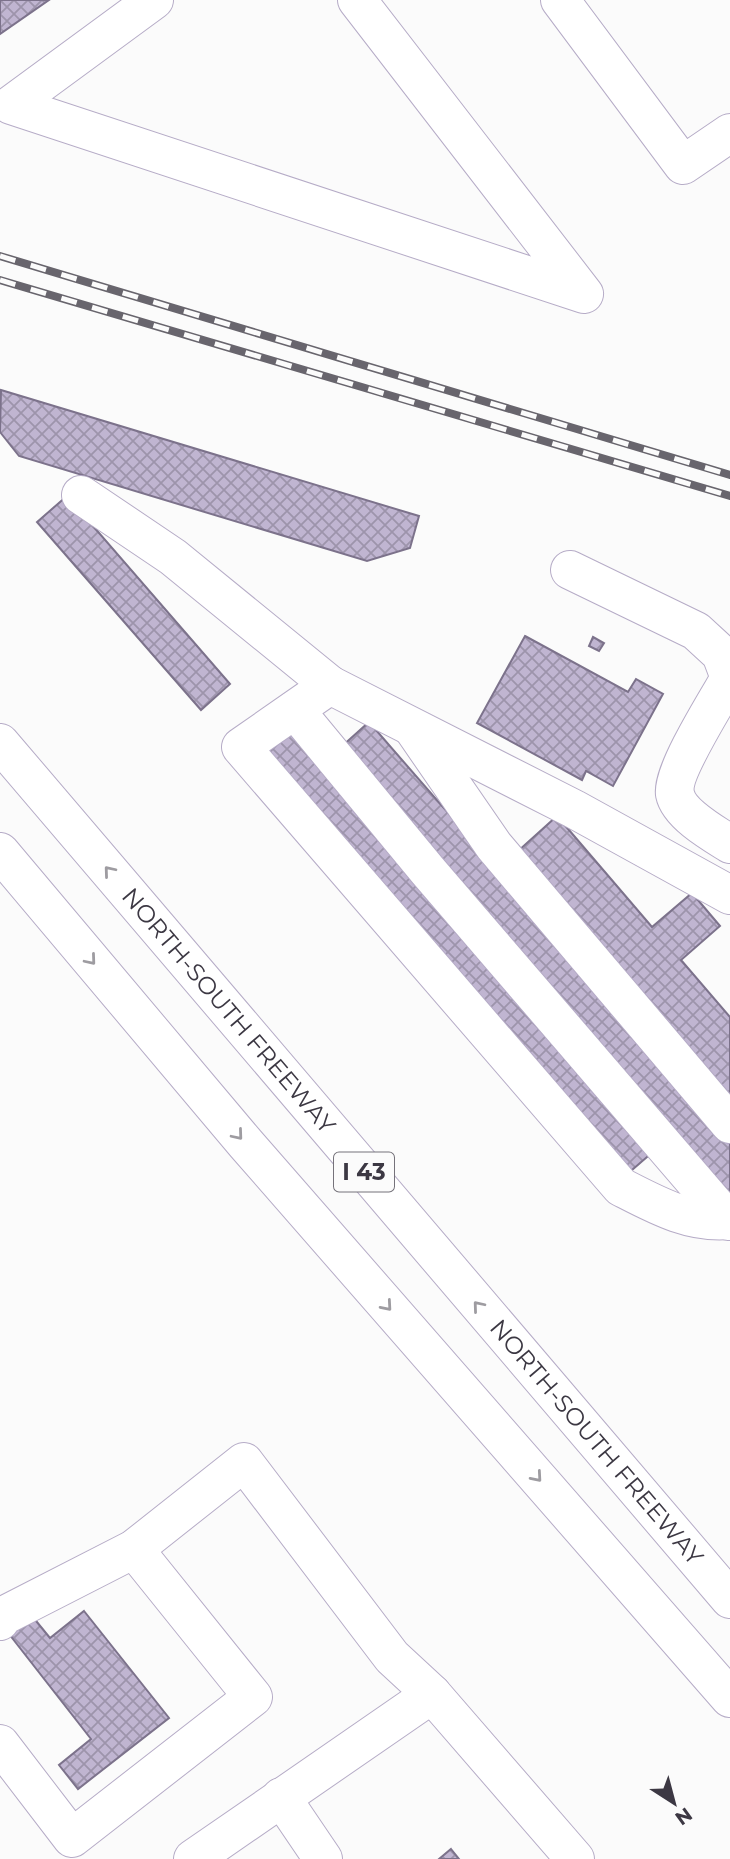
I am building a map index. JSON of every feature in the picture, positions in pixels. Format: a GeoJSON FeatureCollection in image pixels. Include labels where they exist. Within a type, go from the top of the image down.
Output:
{"type":"FeatureCollection","features":[{"type":"Feature","properties":{"kind":"main road"},"geometry":{"type":"LineString","coordinates":[[153,0],[11,106],[584,294],[357,0]]}},
{"type":"Feature","properties":{"kind":"main road"},"geometry":{"type":"LineString","coordinates":[[560,0],[682,165],[730,133]]}},
{"type":"Feature","properties":{"kind":"main road"},"geometry":{"type":"LineString","coordinates":[[81,495],[173,557],[330,685],[574,810],[730,895]]}},
{"type":"Feature","properties":{"kind":"main road"},"geometry":{"type":"LineString","coordinates":[[570,570],[696,631],[721,654],[730,678],[679,772],[675,794],[686,813],[730,844]]}},
{"type":"Feature","properties":{"kind":"main road"},"geometry":{"type":"LineString","coordinates":[[330,685],[241,747],[621,1187],[657,1205],[699,1221],[729,1221]]}},
{"type":"Feature","properties":{"kind":"main road"},"geometry":{"type":"LineString","coordinates":[[295,710],[428,871],[729,1221]]}},
{"type":"Feature","properties":{"kind":"main road"},"geometry":{"type":"LineString","coordinates":[[411,726],[494,846],[730,1124]]}},
{"type":"Feature","properties":{"kind":"main road","name":"NORTH-SOUTH FREEWAY"},"geometry":{"type":"LineString","coordinates":[[0,743],[730,1599]]}},
{"type":"Feature","properties":{"kind":"main road","name":"I 43"},"geometry":{"type":"LineString","coordinates":[[0,852],[246,1144],[730,1698]]}},
{"type":"Feature","properties":{"kind":"main road"},"geometry":{"type":"LineString","coordinates":[[0,1621],[3,1616],[134,1549],[244,1462],[392,1657],[432,1694],[575,1859]]}},
{"type":"Feature","properties":{"kind":"main road"},"geometry":{"type":"LineString","coordinates":[[0,1744],[80,1848],[253,1697],[134,1549]]}},
{"type":"Feature","properties":{"kind":"main road"},"geometry":{"type":"LineString","coordinates":[[193,1859],[432,1694]]}},
{"type":"Feature","properties":{"kind":"main road"},"geometry":{"type":"LineString","coordinates":[[281,1797],[323,1859]]}},
{"type":"Feature","properties":{"kind":"building"},"geometry":{"type":"Polygon","coordinates":[[[0,0],[49,0],[0,34],[0,0]]]}},
{"type":"Feature","properties":{"kind":"building"},"geometry":{"type":"Polygon","coordinates":[[[1,390],[419,516],[410,548],[367,561],[19,456],[0,432],[1,390]]]}},
{"type":"Feature","properties":{"kind":"building"},"geometry":{"type":"Polygon","coordinates":[[[67,496],[230,684],[201,710],[37,522],[67,496]]]}},
{"type":"Feature","properties":{"kind":"building"},"geometry":{"type":"Polygon","coordinates":[[[525,636],[628,692],[636,679],[663,694],[613,786],[586,771],[582,780],[477,723],[525,636]]]}},
{"type":"Feature","properties":{"kind":"building"},"geometry":{"type":"Polygon","coordinates":[[[593,637],[604,643],[599,651],[589,646],[593,637]]]}},
{"type":"Feature","properties":{"kind":"building"},"geometry":{"type":"Polygon","coordinates":[[[369,722],[730,1137],[730,1194],[341,747],[369,722]]]}},
{"type":"Feature","properties":{"kind":"building"},"geometry":{"type":"Polygon","coordinates":[[[286,728],[654,1151],[625,1176],[257,753],[286,728]]]}},
{"type":"Feature","properties":{"kind":"building"},"geometry":{"type":"Polygon","coordinates":[[[557,816],[652,927],[692,893],[720,926],[681,960],[730,1017],[730,1098],[518,851],[557,816]]]}},
{"type":"Feature","properties":{"kind":"building"},"geometry":{"type":"Polygon","coordinates":[[[84,1611],[169,1718],[78,1789],[59,1765],[91,1739],[9,1634],[32,1616],[50,1638],[84,1611]]]}},
{"type":"Feature","properties":{"kind":"building"},"geometry":{"type":"Polygon","coordinates":[[[451,1849],[459,1859],[439,1859],[451,1849]]]}},
{"type":"Feature","properties":{"kind":"railway"},"geometry":{"type":"LineString","coordinates":[[0,256],[730,475]]}},
{"type":"Feature","properties":{"kind":"railway"},"geometry":{"type":"LineString","coordinates":[[0,280],[730,496]]}}]}
